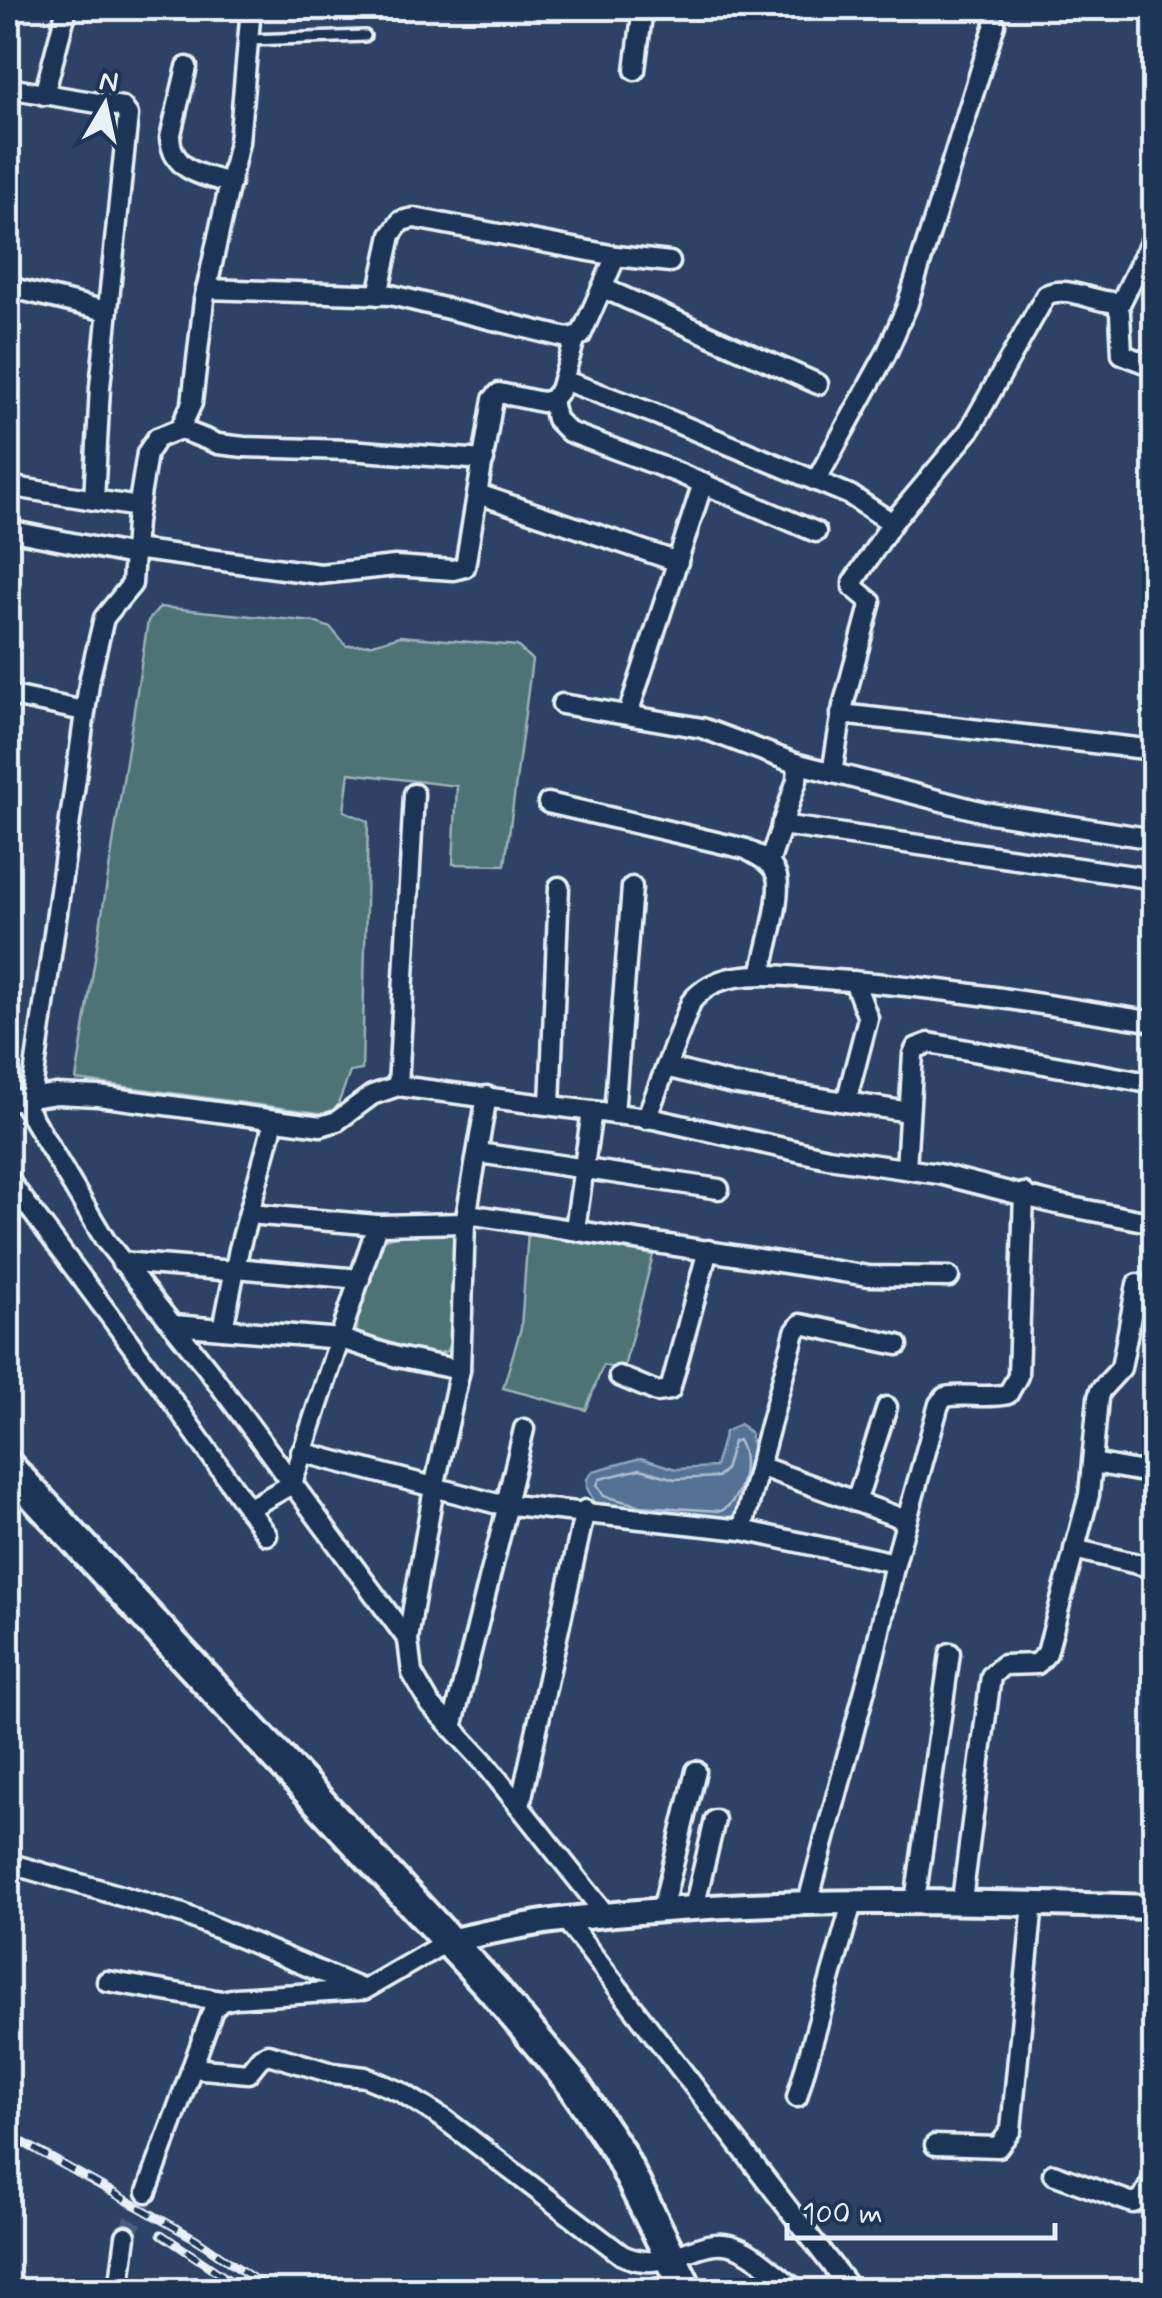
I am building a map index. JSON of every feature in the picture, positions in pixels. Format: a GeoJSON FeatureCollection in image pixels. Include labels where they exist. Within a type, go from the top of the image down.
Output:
{"type":"FeatureCollection","features":[{"type":"Feature","properties":{"kind":"main road"},"geometry":{"type":"LineString","coordinates":[[8,1466],[540,2045],[596,2116],[619,2153],[687,2290]]}},
{"type":"Feature","properties":{"kind":"street"},"geometry":{"type":"LineString","coordinates":[[44,95],[67,8]]}},
{"type":"Feature","properties":{"kind":"street"},"geometry":{"type":"LineString","coordinates":[[251,8],[246,87],[231,182],[206,289],[192,404],[180,429],[150,444],[138,507],[132,584],[104,618],[84,711],[20,1100],[121,1262],[174,1325],[408,1640]]}},
{"type":"Feature","properties":{"kind":"street"},"geometry":{"type":"LineString","coordinates":[[635,70],[644,8]]}},
{"type":"Feature","properties":{"kind":"street"},"geometry":{"type":"LineString","coordinates":[[816,481],[901,322],[995,24]]}},
{"type":"Feature","properties":{"kind":"street"},"geometry":{"type":"LineString","coordinates":[[187,67],[171,148],[188,171],[231,182]]}},
{"type":"Feature","properties":{"kind":"street"},"geometry":{"type":"LineString","coordinates":[[8,88],[126,109],[94,500]]}},
{"type":"Feature","properties":{"kind":"street"},"geometry":{"type":"LineString","coordinates":[[378,295],[391,235],[401,220],[414,218],[616,256],[670,262]]}},
{"type":"Feature","properties":{"kind":"street"},"geometry":{"type":"LineString","coordinates":[[832,773],[841,714],[871,602],[852,583],[892,522],[969,431],[1046,295],[1064,292],[1116,303],[1124,299],[1154,235]]}},
{"type":"Feature","properties":{"kind":"street"},"geometry":{"type":"LineString","coordinates":[[206,289],[378,295],[427,302],[567,338],[581,334],[590,320],[616,256]]}},
{"type":"Feature","properties":{"kind":"street"},"geometry":{"type":"LineString","coordinates":[[8,288],[108,311]]}},
{"type":"Feature","properties":{"kind":"street"},"geometry":{"type":"LineString","coordinates":[[603,288],[818,384]]}},
{"type":"Feature","properties":{"kind":"street"},"geometry":{"type":"LineString","coordinates":[[1116,303],[1122,354],[1154,367]]}},
{"type":"Feature","properties":{"kind":"street"},"geometry":{"type":"LineString","coordinates":[[576,336],[563,380],[552,400],[556,420],[569,432],[816,532]]}},
{"type":"Feature","properties":{"kind":"street"},"geometry":{"type":"LineString","coordinates":[[563,380],[850,495],[892,522]]}},
{"type":"Feature","properties":{"kind":"street"},"geometry":{"type":"LineString","coordinates":[[8,530],[133,552],[320,574],[395,566],[465,568],[494,399],[499,393],[542,402],[552,400]]}},
{"type":"Feature","properties":{"kind":"street"},"geometry":{"type":"LineString","coordinates":[[180,429],[218,444],[244,447],[484,460]]}},
{"type":"Feature","properties":{"kind":"street"},"geometry":{"type":"LineString","coordinates":[[628,714],[703,484]]}},
{"type":"Feature","properties":{"kind":"street"},"geometry":{"type":"LineString","coordinates":[[8,486],[138,507]]}},
{"type":"Feature","properties":{"kind":"street"},"geometry":{"type":"LineString","coordinates":[[478,494],[678,562]]}},
{"type":"Feature","properties":{"kind":"street"},"geometry":{"type":"LineString","coordinates":[[8,694],[84,711]]}},
{"type":"Feature","properties":{"kind":"street"},"geometry":{"type":"LineString","coordinates":[[562,704],[702,728],[795,763],[984,812],[1154,840]]}},
{"type":"Feature","properties":{"kind":"street"},"geometry":{"type":"LineString","coordinates":[[841,714],[1154,750]]}},
{"type":"Feature","properties":{"kind":"street"},"geometry":{"type":"LineString","coordinates":[[769,863],[799,774],[795,763]]}},
{"type":"Feature","properties":{"kind":"street"},"geometry":{"type":"LineString","coordinates":[[398,1086],[414,794]]}},
{"type":"Feature","properties":{"kind":"street"},"geometry":{"type":"LineString","coordinates":[[548,803],[746,849],[769,863],[778,877],[761,975]]}},
{"type":"Feature","properties":{"kind":"street"},"geometry":{"type":"LineString","coordinates":[[781,826],[1154,878]]}},
{"type":"Feature","properties":{"kind":"street"},"geometry":{"type":"LineString","coordinates":[[550,1105],[559,887]]}},
{"type":"Feature","properties":{"kind":"street"},"geometry":{"type":"LineString","coordinates":[[614,1114],[632,887]]}},
{"type":"Feature","properties":{"kind":"street"},"geometry":{"type":"LineString","coordinates":[[646,1118],[691,1002],[702,989],[735,977],[854,981],[1154,1022]]}},
{"type":"Feature","properties":{"kind":"street"},"geometry":{"type":"LineString","coordinates":[[846,1102],[868,1018],[854,981]]}},
{"type":"Feature","properties":{"kind":"street"},"geometry":{"type":"LineString","coordinates":[[906,1168],[913,1054],[916,1048],[929,1043],[1154,1084]]}},
{"type":"Feature","properties":{"kind":"street"},"geometry":{"type":"LineString","coordinates":[[666,1067],[732,1084],[909,1112]]}},
{"type":"Feature","properties":{"kind":"street"},"geometry":{"type":"LineString","coordinates":[[20,1100],[56,1094],[98,1096],[322,1126],[336,1121],[372,1094],[398,1086],[646,1118],[828,1158],[906,1168],[1154,1223]]}},
{"type":"Feature","properties":{"kind":"street"},"geometry":{"type":"LineString","coordinates":[[487,1096],[466,1218],[460,1370],[434,1488],[408,1640],[412,1673],[417,1685],[606,1915]]}},
{"type":"Feature","properties":{"kind":"street"},"geometry":{"type":"LineString","coordinates":[[574,1229],[592,1111]]}},
{"type":"Feature","properties":{"kind":"street"},"geometry":{"type":"LineString","coordinates":[[223,1329],[274,1121]]}},
{"type":"Feature","properties":{"kind":"street"},"geometry":{"type":"LineString","coordinates":[[479,1154],[720,1190]]}},
{"type":"Feature","properties":{"kind":"street"},"geometry":{"type":"LineString","coordinates":[[8,1179],[267,1535]]}},
{"type":"Feature","properties":{"kind":"street"},"geometry":{"type":"LineString","coordinates":[[808,1902],[939,1404],[945,1396],[1008,1394],[1018,1376],[1024,1194]]}},
{"type":"Feature","properties":{"kind":"street"},"geometry":{"type":"LineString","coordinates":[[249,1214],[376,1225],[466,1218],[574,1229],[869,1276],[949,1277]]}},
{"type":"Feature","properties":{"kind":"street"},"geometry":{"type":"LineString","coordinates":[[248,1508],[292,1484],[376,1225]]}},
{"type":"Feature","properties":{"kind":"street"},"geometry":{"type":"LineString","coordinates":[[619,1376],[658,1392],[670,1390],[708,1250]]}},
{"type":"Feature","properties":{"kind":"street"},"geometry":{"type":"LineString","coordinates":[[121,1262],[360,1279]]}},
{"type":"Feature","properties":{"kind":"street"},"geometry":{"type":"LineString","coordinates":[[962,1900],[991,1676],[1003,1665],[1029,1666],[1042,1660],[1089,1495],[1098,1398],[1122,1368],[1138,1284]]}},
{"type":"Feature","properties":{"kind":"street"},"geometry":{"type":"LineString","coordinates":[[742,1530],[800,1324],[898,1345]]}},
{"type":"Feature","properties":{"kind":"street"},"geometry":{"type":"LineString","coordinates":[[174,1325],[342,1339],[397,1357],[460,1370]]}},
{"type":"Feature","properties":{"kind":"street"},"geometry":{"type":"LineString","coordinates":[[856,1502],[887,1407]]}},
{"type":"Feature","properties":{"kind":"street"},"geometry":{"type":"LineString","coordinates":[[452,1728],[524,1429]]}},
{"type":"Feature","properties":{"kind":"street"},"geometry":{"type":"LineString","coordinates":[[301,1452],[507,1504],[742,1530],[895,1563]]}},
{"type":"Feature","properties":{"kind":"street"},"geometry":{"type":"LineString","coordinates":[[1093,1463],[1154,1474]]}},
{"type":"Feature","properties":{"kind":"street"},"geometry":{"type":"LineString","coordinates":[[760,1466],[906,1520]]}},
{"type":"Feature","properties":{"kind":"street"},"geometry":{"type":"LineString","coordinates":[[520,1806],[585,1510]]}},
{"type":"Feature","properties":{"kind":"street"},"geometry":{"type":"LineString","coordinates":[[1074,1549],[1154,1568]]}},
{"type":"Feature","properties":{"kind":"street"},"geometry":{"type":"LineString","coordinates":[[916,1901],[950,1653]]}},
{"type":"Feature","properties":{"kind":"street"},"geometry":{"type":"LineString","coordinates":[[662,1910],[696,1771]]}},
{"type":"Feature","properties":{"kind":"street"},"geometry":{"type":"LineString","coordinates":[[694,1908],[714,1820]]}},
{"type":"Feature","properties":{"kind":"street"},"geometry":{"type":"LineString","coordinates":[[8,1863],[183,1914],[364,1990]]}},
{"type":"Feature","properties":{"kind":"street"},"geometry":{"type":"LineString","coordinates":[[107,1981],[222,2001],[364,1990],[448,1941],[564,1919],[662,1910],[808,1902],[962,1900],[1154,1907]]}},
{"type":"Feature","properties":{"kind":"street"},"geometry":{"type":"LineString","coordinates":[[797,2097],[852,1902]]}},
{"type":"Feature","properties":{"kind":"street"},"geometry":{"type":"LineString","coordinates":[[935,2145],[998,2147],[1011,2130],[1034,1903]]}},
{"type":"Feature","properties":{"kind":"street"},"geometry":{"type":"LineString","coordinates":[[564,1919],[851,2290]]}},
{"type":"Feature","properties":{"kind":"street"},"geometry":{"type":"LineString","coordinates":[[147,2192],[207,2021],[222,2001]]}},
{"type":"Feature","properties":{"kind":"street"},"geometry":{"type":"LineString","coordinates":[[192,2068],[248,2073],[268,2054],[380,2082],[444,2119],[622,2255],[646,2264],[727,2244],[745,2252],[796,2290]]}},
{"type":"Feature","properties":{"kind":"street"},"geometry":{"type":"LineString","coordinates":[[1053,2174],[1133,2203],[1142,2199],[1154,2177]]}},
{"type":"Feature","properties":{"kind":"street"},"geometry":{"type":"LineString","coordinates":[[119,2290],[126,2236]]}},
{"type":"Feature","properties":{"kind":"lane"},"geometry":{"type":"LineString","coordinates":[[247,40],[365,36]]}},
{"type":"Feature","properties":{"kind":"green space"},"geometry":{"type":"Polygon","coordinates":[[[160,607],[314,622],[331,628],[346,646],[400,636],[517,646],[532,660],[505,865],[453,864],[457,786],[349,773],[344,811],[368,821],[362,1070],[350,1072],[334,1115],[76,1080],[148,621],[160,607]]]}},
{"type":"Feature","properties":{"kind":"green space"},"geometry":{"type":"Polygon","coordinates":[[[457,1231],[450,1343],[446,1352],[428,1354],[357,1335],[364,1283],[379,1245],[401,1235],[457,1231]]]}},
{"type":"Feature","properties":{"kind":"green space"},"geometry":{"type":"Polygon","coordinates":[[[528,1232],[653,1255],[623,1371],[603,1365],[586,1410],[503,1388],[521,1328],[528,1232]]]}},
{"type":"Feature","properties":{"kind":"water"},"geometry":{"type":"Polygon","coordinates":[[[740,1424],[750,1433],[754,1458],[740,1511],[722,1522],[614,1510],[596,1505],[587,1488],[593,1471],[641,1458],[676,1469],[715,1467],[725,1432],[740,1424]]]}},
{"type":"Feature","properties":{"kind":"tunnel"},"geometry":{"type":"LineString","coordinates":[[126,2236],[147,2192]]}},
{"type":"Feature","properties":{"kind":"railway"},"geometry":{"type":"LineString","coordinates":[[8,2134],[196,2239],[270,2290]]}},
{"type":"Feature","properties":{"kind":"railway"},"geometry":{"type":"LineString","coordinates":[[161,2234],[244,2290]]}}]}
